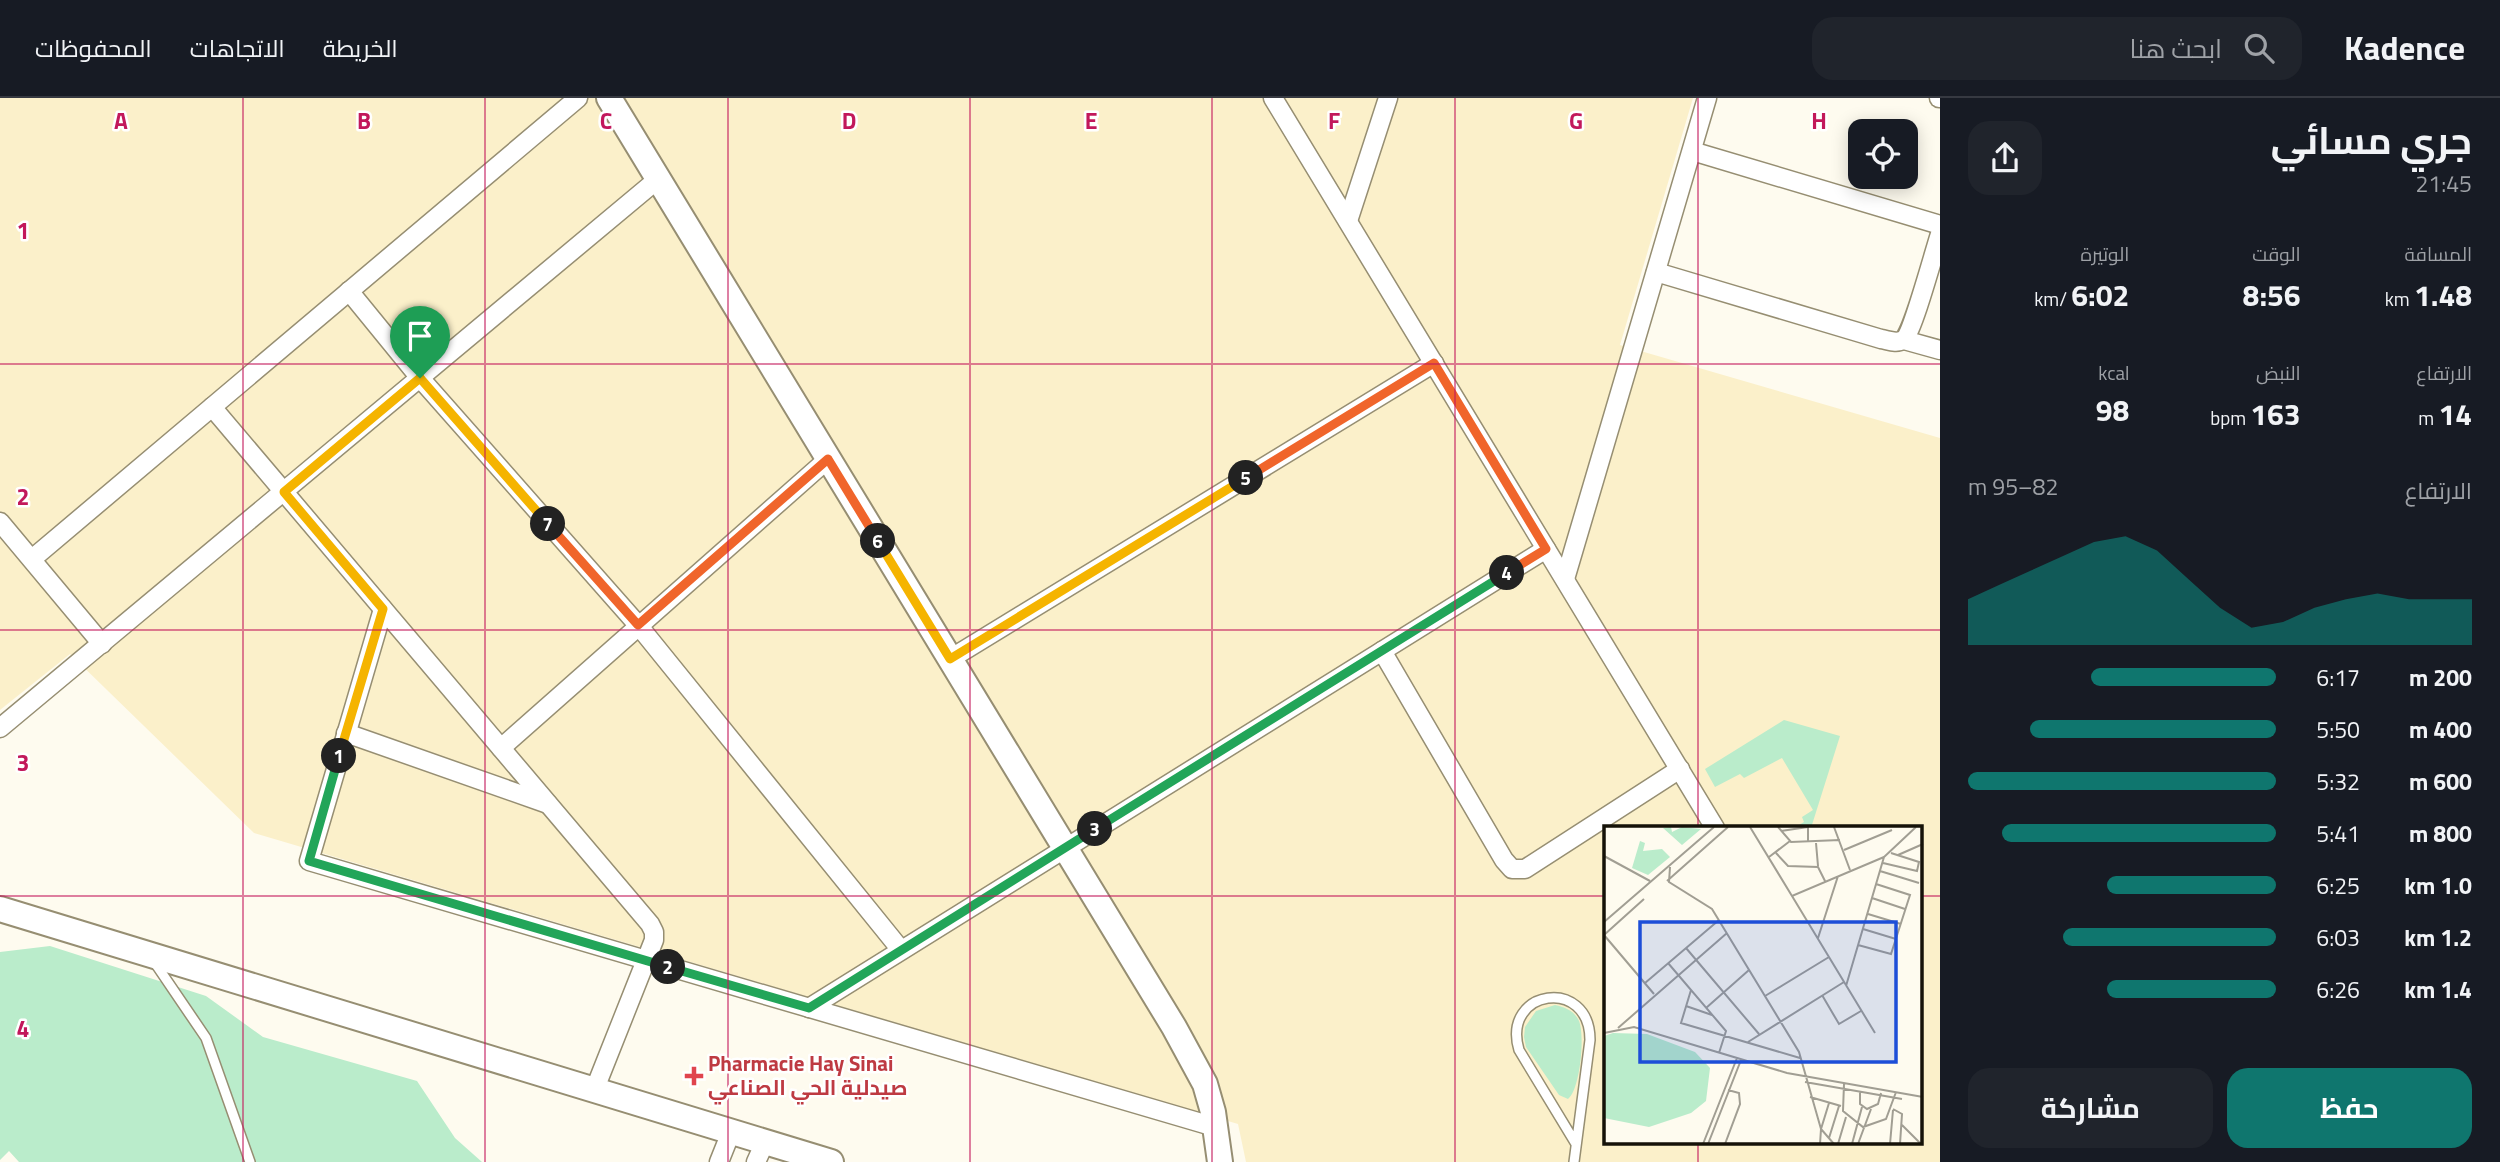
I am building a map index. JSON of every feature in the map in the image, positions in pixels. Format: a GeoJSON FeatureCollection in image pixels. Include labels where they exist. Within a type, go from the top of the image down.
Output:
{"type":"FeatureCollection","features":[{"type":"Feature","properties":{"kind":"street"},"geometry":{"type":"LineString","coordinates":[[32,559],[579,98]]}},
{"type":"Feature","properties":{"kind":"street"},"geometry":{"type":"LineString","coordinates":[[609,98],[1174,1027],[1205,1084],[1220,1162]]}},
{"type":"Feature","properties":{"kind":"street"},"geometry":{"type":"LineString","coordinates":[[1273,98],[1714,826]]}},
{"type":"Feature","properties":{"kind":"street"},"geometry":{"type":"LineString","coordinates":[[1348,221],[1388,98]]}},
{"type":"Feature","properties":{"kind":"street"},"geometry":{"type":"LineString","coordinates":[[1565,579],[1707,98]]}},
{"type":"Feature","properties":{"kind":"street"},"geometry":{"type":"LineString","coordinates":[[1692,150],[1940,225]]}},
{"type":"Feature","properties":{"kind":"street"},"geometry":{"type":"LineString","coordinates":[[0,728],[658,179]]}},
{"type":"Feature","properties":{"kind":"street"},"geometry":{"type":"LineString","coordinates":[[1904,340],[1913,322],[1940,234]]}},
{"type":"Feature","properties":{"kind":"street"},"geometry":{"type":"LineString","coordinates":[[1656,272],[1894,342],[1904,340],[1940,350]]}},
{"type":"Feature","properties":{"kind":"street"},"geometry":{"type":"LineString","coordinates":[[349,291],[420,378],[638,625],[901,950]]}},
{"type":"Feature","properties":{"kind":"street"},"geometry":{"type":"LineString","coordinates":[[950,659],[1434,363]]}},
{"type":"Feature","properties":{"kind":"street"},"geometry":{"type":"LineString","coordinates":[[212,407],[650,924],[654,940],[594,1091]]}},
{"type":"Feature","properties":{"kind":"street"},"geometry":{"type":"LineString","coordinates":[[501,748],[828,459]]}},
{"type":"Feature","properties":{"kind":"street"},"geometry":{"type":"LineString","coordinates":[[0,522],[102,643]]}},
{"type":"Feature","properties":{"kind":"street"},"geometry":{"type":"LineString","coordinates":[[809,1008],[1546,549]]}},
{"type":"Feature","properties":{"kind":"street"},"geometry":{"type":"LineString","coordinates":[[383,609],[309,861],[1215,1127]]}},
{"type":"Feature","properties":{"kind":"street"},"geometry":{"type":"LineString","coordinates":[[1382,651],[1504,860],[1512,869],[1525,869],[1680,769]]}},
{"type":"Feature","properties":{"kind":"street"},"geometry":{"type":"LineString","coordinates":[[346,733],[548,804]]}},
{"type":"Feature","properties":{"kind":"street"},"geometry":{"type":"LineString","coordinates":[[0,909],[731,1132],[760,1152],[831,1162]]}},
{"type":"Feature","properties":{"kind":"street"},"geometry":{"type":"LineString","coordinates":[[719,1162],[731,1132]]}},
{"type":"Feature","properties":{"kind":"lane"},"geometry":{"type":"LineString","coordinates":[[148,953],[206,1038],[250,1162]]}},
{"type":"Feature","properties":{"kind":"lane"},"geometry":{"type":"LineString","coordinates":[[1574,1162],[1590,1028],[1587,1017],[1570,1001],[1558,997],[1546,998],[1526,1009],[1516,1029],[1516,1040],[1576,1144]]}},
{"type":"Feature","properties":{"kind":"shaded area"},"geometry":{"type":"Polygon","coordinates":[[[0,98],[1693,98],[1620,345],[1940,438],[1940,1162],[1246,1162],[1238,1124],[254,833],[70,654],[0,710],[0,98]]]}},
{"type":"Feature","properties":{"kind":"green space"},"geometry":{"type":"Polygon","coordinates":[[[1784,720],[1840,736],[1812,826],[1797,826],[1804,822],[1802,817],[1813,810],[1782,758],[1744,778],[1740,774],[1715,787],[1705,769],[1784,720]]]}},
{"type":"Feature","properties":{"kind":"green space"},"geometry":{"type":"Polygon","coordinates":[[[50,946],[206,996],[263,1037],[417,1081],[455,1138],[482,1162],[19,1162],[9,1151],[0,1160],[0,952],[50,946]]]}},
{"type":"Feature","properties":{"kind":"green space"},"geometry":{"type":"Polygon","coordinates":[[[1555,1005],[1574,1013],[1582,1036],[1579,1074],[1568,1099],[1559,1095],[1526,1047],[1524,1037],[1525,1027],[1536,1011],[1555,1005]]]}},
{"type":"Feature","properties":{"kind":"place","name":"Pharmacie Hay Sinai صيدلية الحي الصناعي"},"geometry":{"type":"Point","coordinates":[694,1076]}},
{"type":"Feature","properties":{"kind":"route"},"geometry":{"type":"LineString","coordinates":[[1434,363],[1546,549],[809,1008],[309,861],[383,609],[284,492],[420,378],[638,625],[828,459],[950,659],[1434,363]]}}]}
